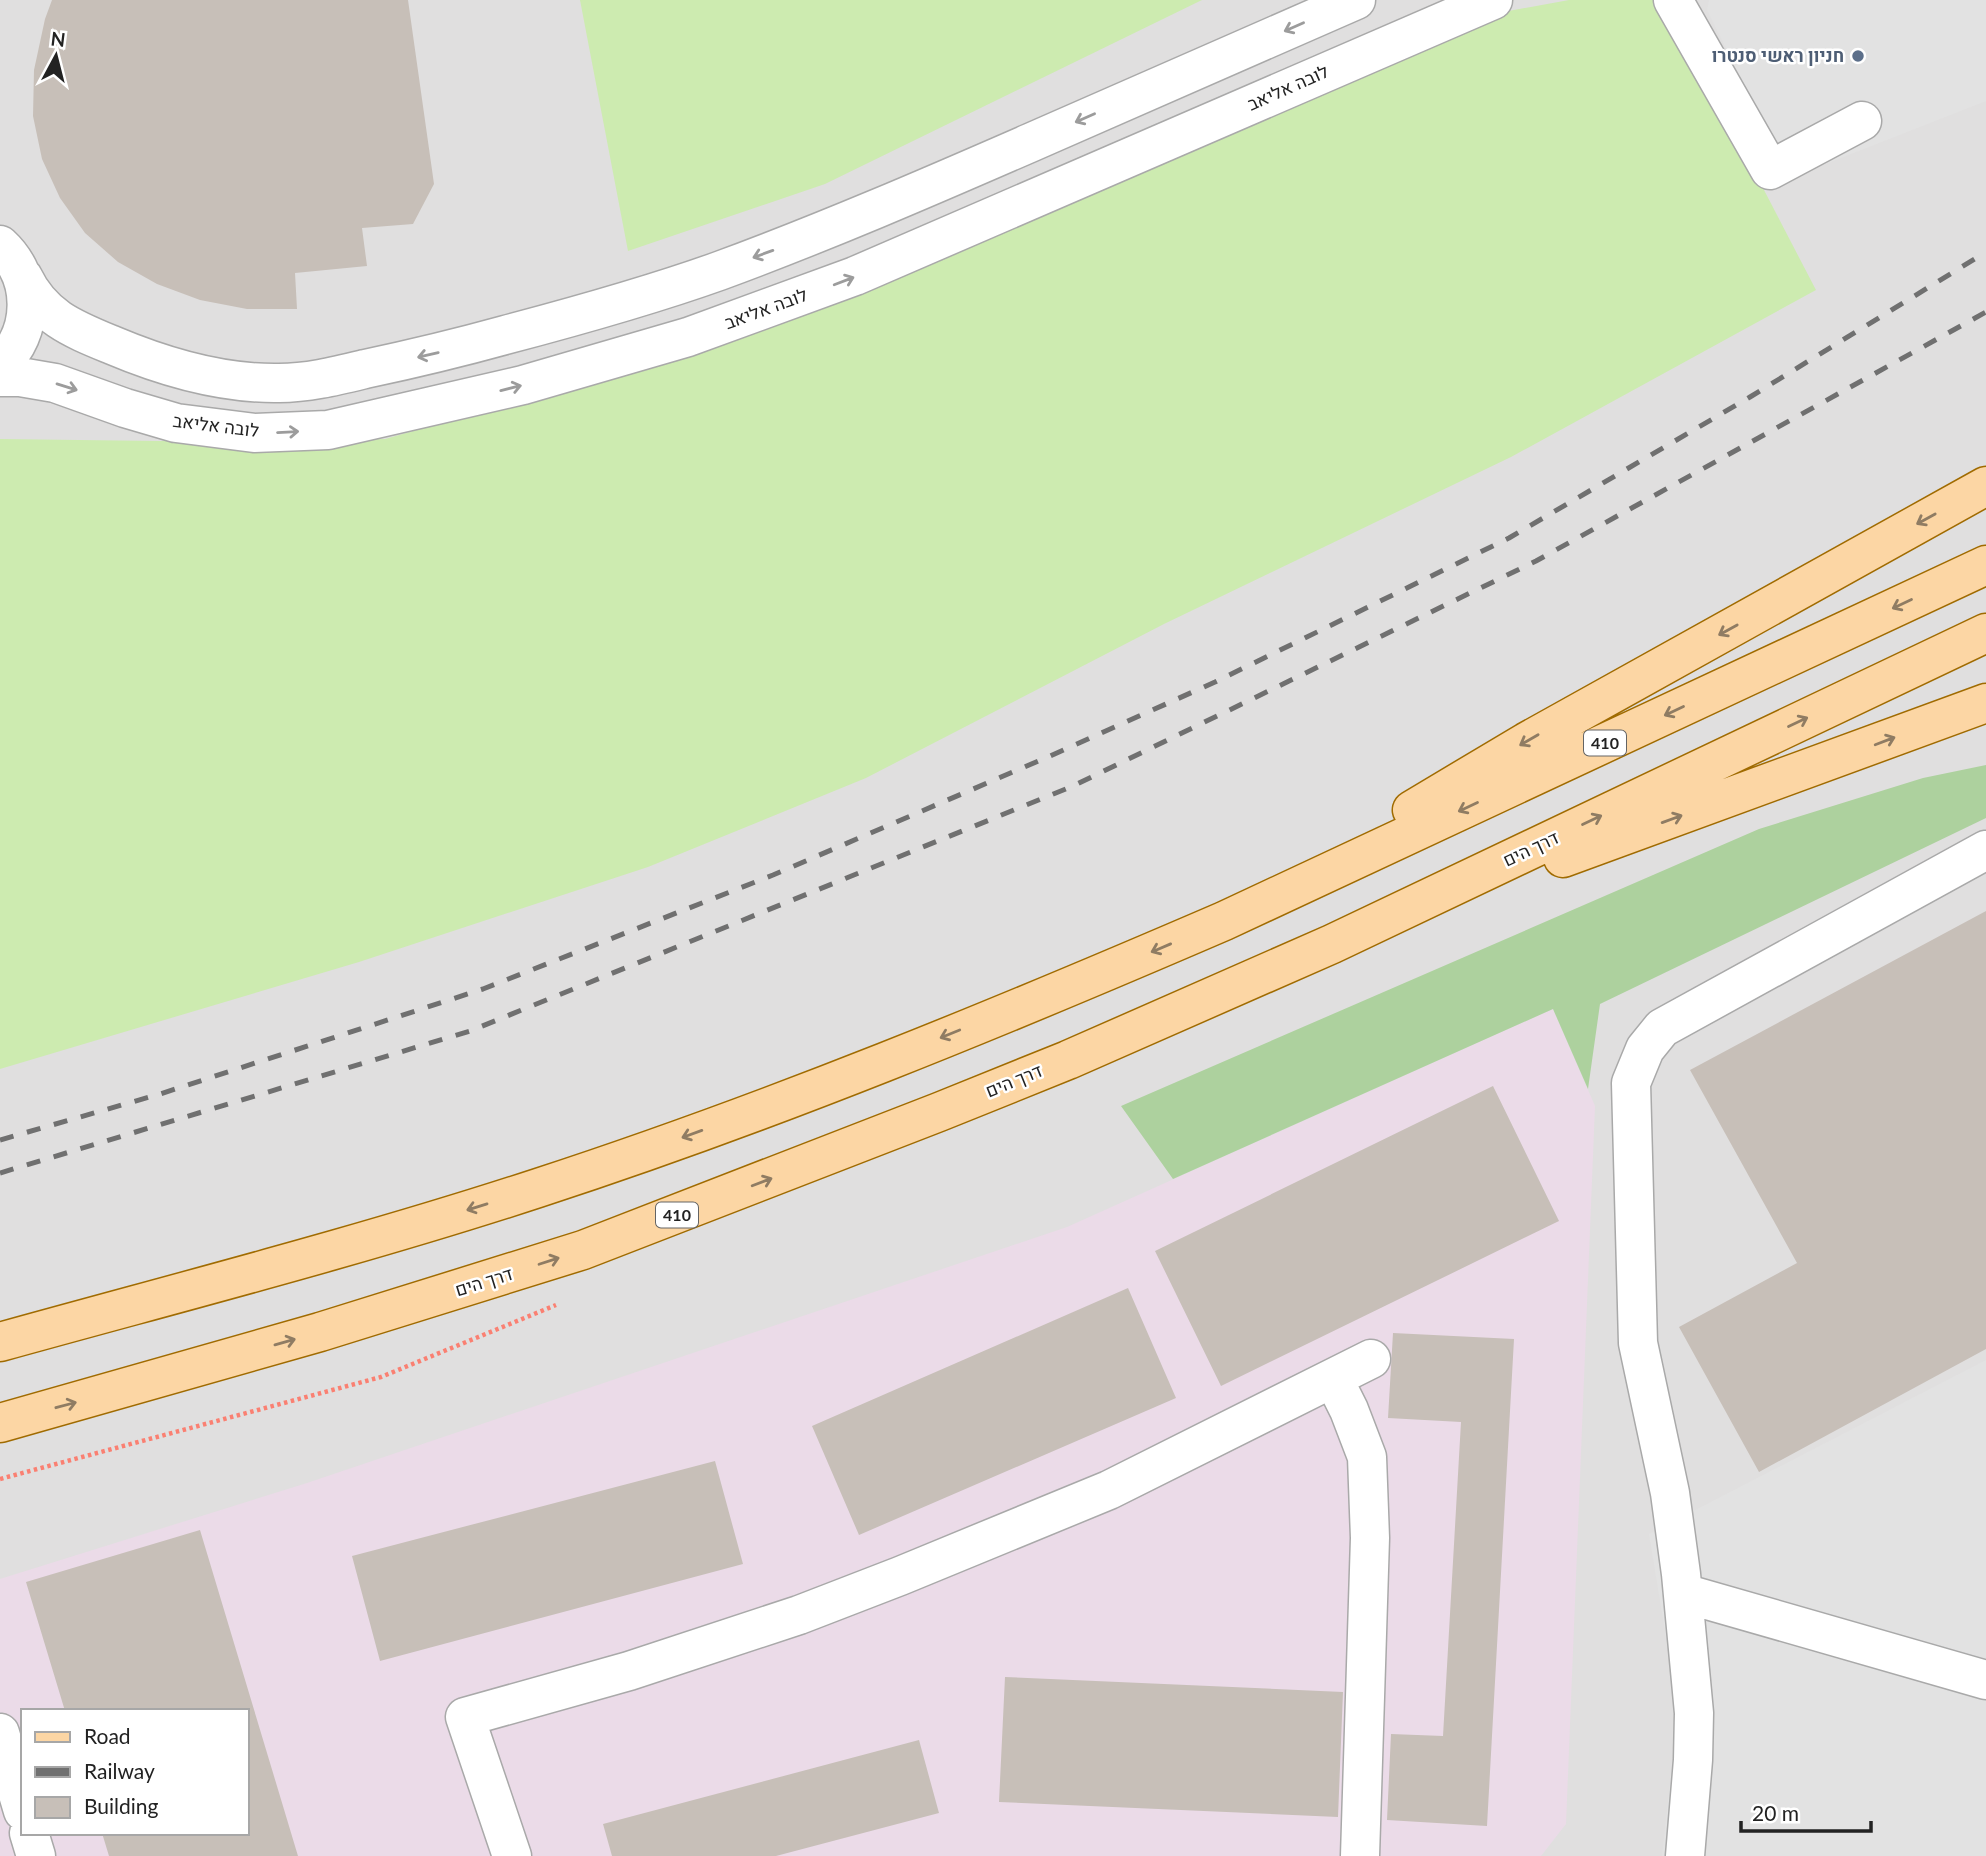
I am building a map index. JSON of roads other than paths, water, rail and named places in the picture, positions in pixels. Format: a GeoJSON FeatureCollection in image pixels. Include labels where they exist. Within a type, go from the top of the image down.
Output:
{"type":"FeatureCollection","features":[{"type":"Feature","properties":{"kind":"main road"},"geometry":{"type":"LineString","coordinates":[[1224,921],[1526,742],[1986,486]]}},
{"type":"Feature","properties":{"kind":"main road","name":"410"},"geometry":{"type":"LineString","coordinates":[[0,1342],[279,1265],[539,1188],[813,1090],[1096,976],[1224,921],[1986,565]]}},
{"type":"Feature","properties":{"kind":"main road","name":"דרך הים"},"geometry":{"type":"LineString","coordinates":[[0,1423],[320,1332],[583,1250],[1055,1065],[1332,944],[1986,633]]}},
{"type":"Feature","properties":{"kind":"main road"},"geometry":{"type":"LineString","coordinates":[[1332,944],[1986,703]]}},
{"type":"Feature","properties":{"kind":"street"},"geometry":{"type":"LineString","coordinates":[[6,253],[35,300],[47,312],[67,325],[119,348],[213,377],[258,383],[292,383],[325,378],[441,352],[553,322],[728,267],[887,205],[1356,0]]}},
{"type":"Feature","properties":{"kind":"street","name":"לובה אליאב"},"geometry":{"type":"LineString","coordinates":[[0,377],[20,377],[55,383],[176,423],[254,433],[328,430],[523,385],[688,337],[855,276],[1493,0]]}},
{"type":"Feature","properties":{"kind":"street"},"geometry":{"type":"LineString","coordinates":[[1673,0],[1770,170],[1862,121]]}},
{"type":"Feature","properties":{"kind":"street"},"geometry":{"type":"LineString","coordinates":[[0,365],[12,353],[26,323],[27,300],[6,253]]}},
{"type":"Feature","properties":{"kind":"street"},"geometry":{"type":"LineString","coordinates":[[1685,1856],[1694,1713],[1683,1592],[1670,1493],[1639,1342],[1631,1083],[1645,1049],[1662,1028],[1986,849]]}},
{"type":"Feature","properties":{"kind":"street"},"geometry":{"type":"LineString","coordinates":[[512,1856],[465,1717],[629,1671],[812,1611],[1109,1490],[1371,1359]]}},
{"type":"Feature","properties":{"kind":"street"},"geometry":{"type":"LineString","coordinates":[[1333,1378],[1367,1457],[1370,1538],[1360,1856]]}},
{"type":"Feature","properties":{"kind":"street"},"geometry":{"type":"LineString","coordinates":[[1683,1592],[1986,1681]]}},
{"type":"Feature","properties":{"kind":"street"},"geometry":{"type":"LineString","coordinates":[[0,1733],[21,1804]]}},
{"type":"Feature","properties":{"kind":"street"},"geometry":{"type":"LineString","coordinates":[[30,1835],[36,1856]]}},
{"type":"Feature","properties":{"kind":"railway"},"geometry":{"type":"LineString","coordinates":[[0,1140],[160,1094],[483,989],[773,875],[1050,756],[1215,682],[1509,538],[1750,397],[1986,252]]}},
{"type":"Feature","properties":{"kind":"railway"},"geometry":{"type":"LineString","coordinates":[[0,1173],[470,1031],[1073,786],[1536,561],[1986,312]]}},
{"type":"Feature","properties":{"kind":"place","name":"חניון ראשי סנטרו"},"geometry":{"type":"Point","coordinates":[1858,56]}}]}
